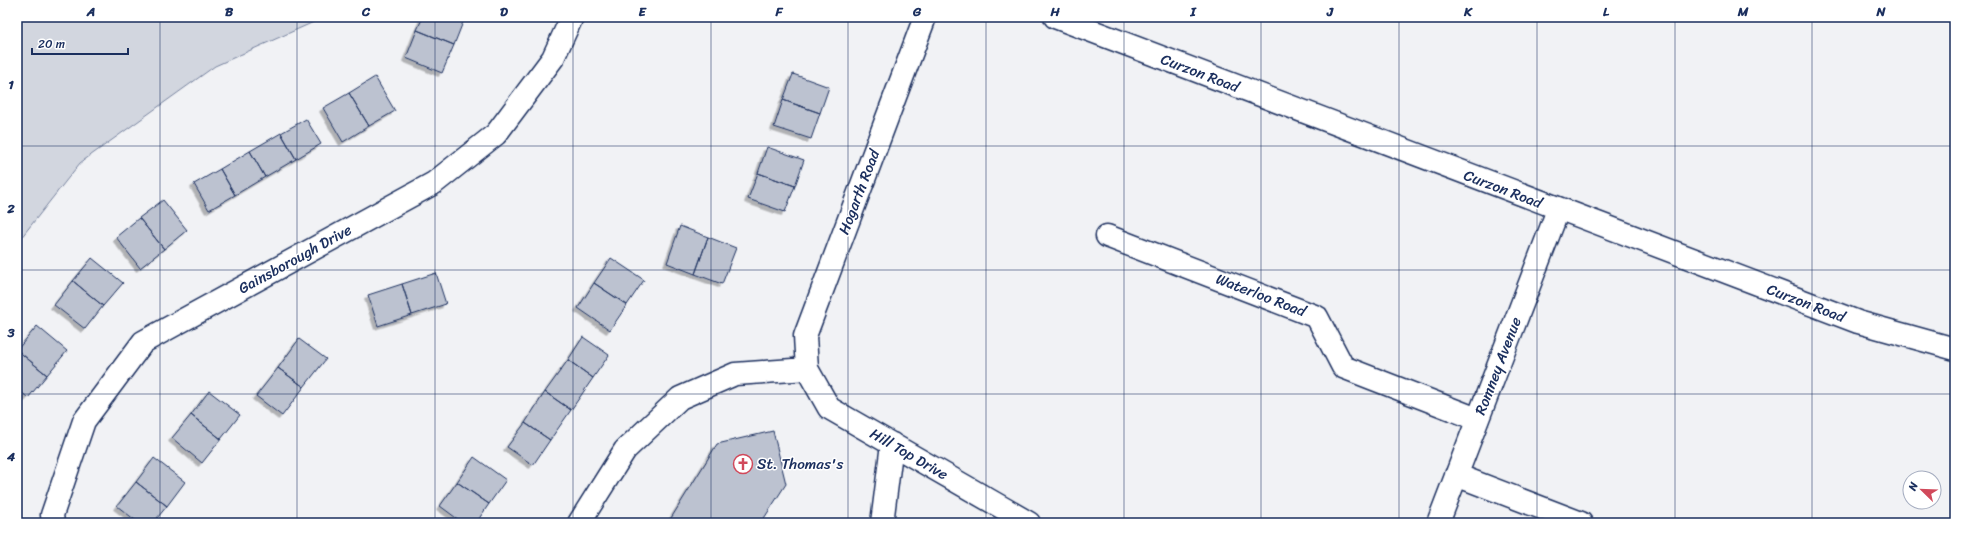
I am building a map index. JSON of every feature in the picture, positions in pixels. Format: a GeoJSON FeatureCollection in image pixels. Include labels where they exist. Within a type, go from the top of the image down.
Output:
{"type":"FeatureCollection","features":[{"type":"Feature","properties":{"kind":"street","name":"Gainsborough Drive"},"geometry":{"type":"LineString","coordinates":[[53,523],[52,515],[84,421],[144,342],[434,183],[496,134],[553,58],[572,17]]}},
{"type":"Feature","properties":{"kind":"street","name":"Hogarth Road"},"geometry":{"type":"LineString","coordinates":[[806,369],[805,336],[926,17]]}},
{"type":"Feature","properties":{"kind":"street","name":"Curzon Road"},"geometry":{"type":"LineString","coordinates":[[1055,17],[1558,210],[1858,322],[1955,349]]}},
{"type":"Feature","properties":{"kind":"street","name":"Romney Avenue"},"geometry":{"type":"LineString","coordinates":[[1438,523],[1558,210]]}},
{"type":"Feature","properties":{"kind":"street","name":"Waterloo Road"},"geometry":{"type":"LineString","coordinates":[[1107,236],[1318,317],[1343,367],[1477,419]]}},
{"type":"Feature","properties":{"kind":"street","name":"Hill Top Drive"},"geometry":{"type":"LineString","coordinates":[[806,369],[829,408],[1028,523]]}},
{"type":"Feature","properties":{"kind":"street"},"geometry":{"type":"LineString","coordinates":[[579,523],[625,450],[680,398],[735,374],[806,369]]}},
{"type":"Feature","properties":{"kind":"street"},"geometry":{"type":"LineString","coordinates":[[882,523],[892,444]]}},
{"type":"Feature","properties":{"kind":"street"},"geometry":{"type":"LineString","coordinates":[[1456,475],[1581,523]]}},
{"type":"Feature","properties":{"kind":"shaded area"},"geometry":{"type":"Polygon","coordinates":[[[17,17],[325,17],[215,66],[80,163],[17,243],[17,17]]]}},
{"type":"Feature","properties":{"kind":"building"},"geometry":{"type":"Polygon","coordinates":[[[423,17],[465,17],[454,45],[417,30],[423,17]]]}},
{"type":"Feature","properties":{"kind":"building"},"geometry":{"type":"Polygon","coordinates":[[[417,30],[454,45],[442,73],[406,58],[417,30]]]}},
{"type":"Feature","properties":{"kind":"building"},"geometry":{"type":"Polygon","coordinates":[[[793,74],[829,87],[820,113],[783,100],[793,74]]]}},
{"type":"Feature","properties":{"kind":"building"},"geometry":{"type":"Polygon","coordinates":[[[375,77],[395,111],[369,126],[349,93],[375,77]]]}},
{"type":"Feature","properties":{"kind":"building"},"geometry":{"type":"Polygon","coordinates":[[[349,93],[369,126],[343,142],[323,108],[349,93]]]}},
{"type":"Feature","properties":{"kind":"building"},"geometry":{"type":"Polygon","coordinates":[[[783,100],[820,113],[811,139],[774,127],[783,100]]]}},
{"type":"Feature","properties":{"kind":"building"},"geometry":{"type":"Polygon","coordinates":[[[306,119],[321,144],[296,159],[281,133],[306,119]]]}},
{"type":"Feature","properties":{"kind":"building"},"geometry":{"type":"Polygon","coordinates":[[[281,133],[296,159],[265,177],[250,151],[281,133]]]}},
{"type":"Feature","properties":{"kind":"building"},"geometry":{"type":"Polygon","coordinates":[[[767,147],[804,160],[795,186],[758,173],[767,147]]]}},
{"type":"Feature","properties":{"kind":"building"},"geometry":{"type":"Polygon","coordinates":[[[250,151],[265,177],[235,195],[220,169],[250,151]]]}},
{"type":"Feature","properties":{"kind":"building"},"geometry":{"type":"Polygon","coordinates":[[[220,169],[235,195],[209,210],[194,184],[220,169]]]}},
{"type":"Feature","properties":{"kind":"building"},"geometry":{"type":"Polygon","coordinates":[[[758,173],[795,186],[785,212],[748,199],[758,173]]]}},
{"type":"Feature","properties":{"kind":"building"},"geometry":{"type":"Polygon","coordinates":[[[163,200],[187,230],[164,249],[139,218],[163,200]]]}},
{"type":"Feature","properties":{"kind":"building"},"geometry":{"type":"Polygon","coordinates":[[[139,218],[164,249],[140,268],[116,237],[139,218]]]}},
{"type":"Feature","properties":{"kind":"building"},"geometry":{"type":"Polygon","coordinates":[[[680,226],[708,237],[695,274],[667,263],[680,226]]]}},
{"type":"Feature","properties":{"kind":"building"},"geometry":{"type":"Polygon","coordinates":[[[708,237],[736,248],[722,284],[695,274],[708,237]]]}},
{"type":"Feature","properties":{"kind":"building"},"geometry":{"type":"Polygon","coordinates":[[[92,258],[123,283],[103,306],[73,281],[92,258]]]}},
{"type":"Feature","properties":{"kind":"building"},"geometry":{"type":"Polygon","coordinates":[[[611,258],[644,280],[627,305],[594,283],[611,258]]]}},
{"type":"Feature","properties":{"kind":"building"},"geometry":{"type":"Polygon","coordinates":[[[436,273],[446,304],[412,315],[402,284],[436,273]]]}},
{"type":"Feature","properties":{"kind":"building"},"geometry":{"type":"Polygon","coordinates":[[[73,281],[103,306],[85,329],[54,305],[73,281]]]}},
{"type":"Feature","properties":{"kind":"building"},"geometry":{"type":"Polygon","coordinates":[[[594,283],[627,305],[610,330],[578,308],[594,283]]]}},
{"type":"Feature","properties":{"kind":"building"},"geometry":{"type":"Polygon","coordinates":[[[402,284],[412,315],[378,326],[368,295],[402,284]]]}},
{"type":"Feature","properties":{"kind":"building"},"geometry":{"type":"Polygon","coordinates":[[[37,326],[67,351],[47,375],[17,350],[37,326]]]}},
{"type":"Feature","properties":{"kind":"building"},"geometry":{"type":"Polygon","coordinates":[[[583,337],[609,355],[593,378],[568,360],[583,337]]]}},
{"type":"Feature","properties":{"kind":"building"},"geometry":{"type":"Polygon","coordinates":[[[299,339],[326,359],[304,387],[278,368],[299,339]]]}},
{"type":"Feature","properties":{"kind":"building"},"geometry":{"type":"Polygon","coordinates":[[[17,350],[47,375],[28,398],[17,388],[17,350]]]}},
{"type":"Feature","properties":{"kind":"building"},"geometry":{"type":"Polygon","coordinates":[[[568,360],[593,378],[571,410],[545,392],[568,360]]]}},
{"type":"Feature","properties":{"kind":"building"},"geometry":{"type":"Polygon","coordinates":[[[278,368],[304,387],[282,416],[256,396],[278,368]]]}},
{"type":"Feature","properties":{"kind":"building"},"geometry":{"type":"Polygon","coordinates":[[[209,391],[240,415],[221,439],[191,415],[209,391]]]}},
{"type":"Feature","properties":{"kind":"building"},"geometry":{"type":"Polygon","coordinates":[[[545,392],[571,410],[550,440],[525,423],[545,392]]]}},
{"type":"Feature","properties":{"kind":"building"},"geometry":{"type":"Polygon","coordinates":[[[191,415],[221,439],[202,463],[172,438],[191,415]]]}},
{"type":"Feature","properties":{"kind":"building"},"geometry":{"type":"Polygon","coordinates":[[[525,423],[550,440],[533,465],[507,447],[525,423]]]}},
{"type":"Feature","properties":{"kind":"building","name":"St. Thomas's"},"geometry":{"type":"Polygon","coordinates":[[[773,431],[786,484],[761,523],[668,523],[717,444],[773,431]]]}},
{"type":"Feature","properties":{"kind":"building"},"geometry":{"type":"Polygon","coordinates":[[[474,457],[506,480],[489,504],[457,482],[474,457]]]}},
{"type":"Feature","properties":{"kind":"building"},"geometry":{"type":"Polygon","coordinates":[[[154,458],[185,482],[167,506],[136,482],[154,458]]]}},
{"type":"Feature","properties":{"kind":"building"},"geometry":{"type":"Polygon","coordinates":[[[136,482],[167,506],[153,523],[139,523],[117,506],[136,482]]]}},
{"type":"Feature","properties":{"kind":"building"},"geometry":{"type":"Polygon","coordinates":[[[457,482],[489,504],[476,523],[463,523],[440,506],[457,482]]]}},
{"type":"Feature","properties":{"kind":"place","name":"St. Thomas's"},"geometry":{"type":"Point","coordinates":[743,464]}}]}
